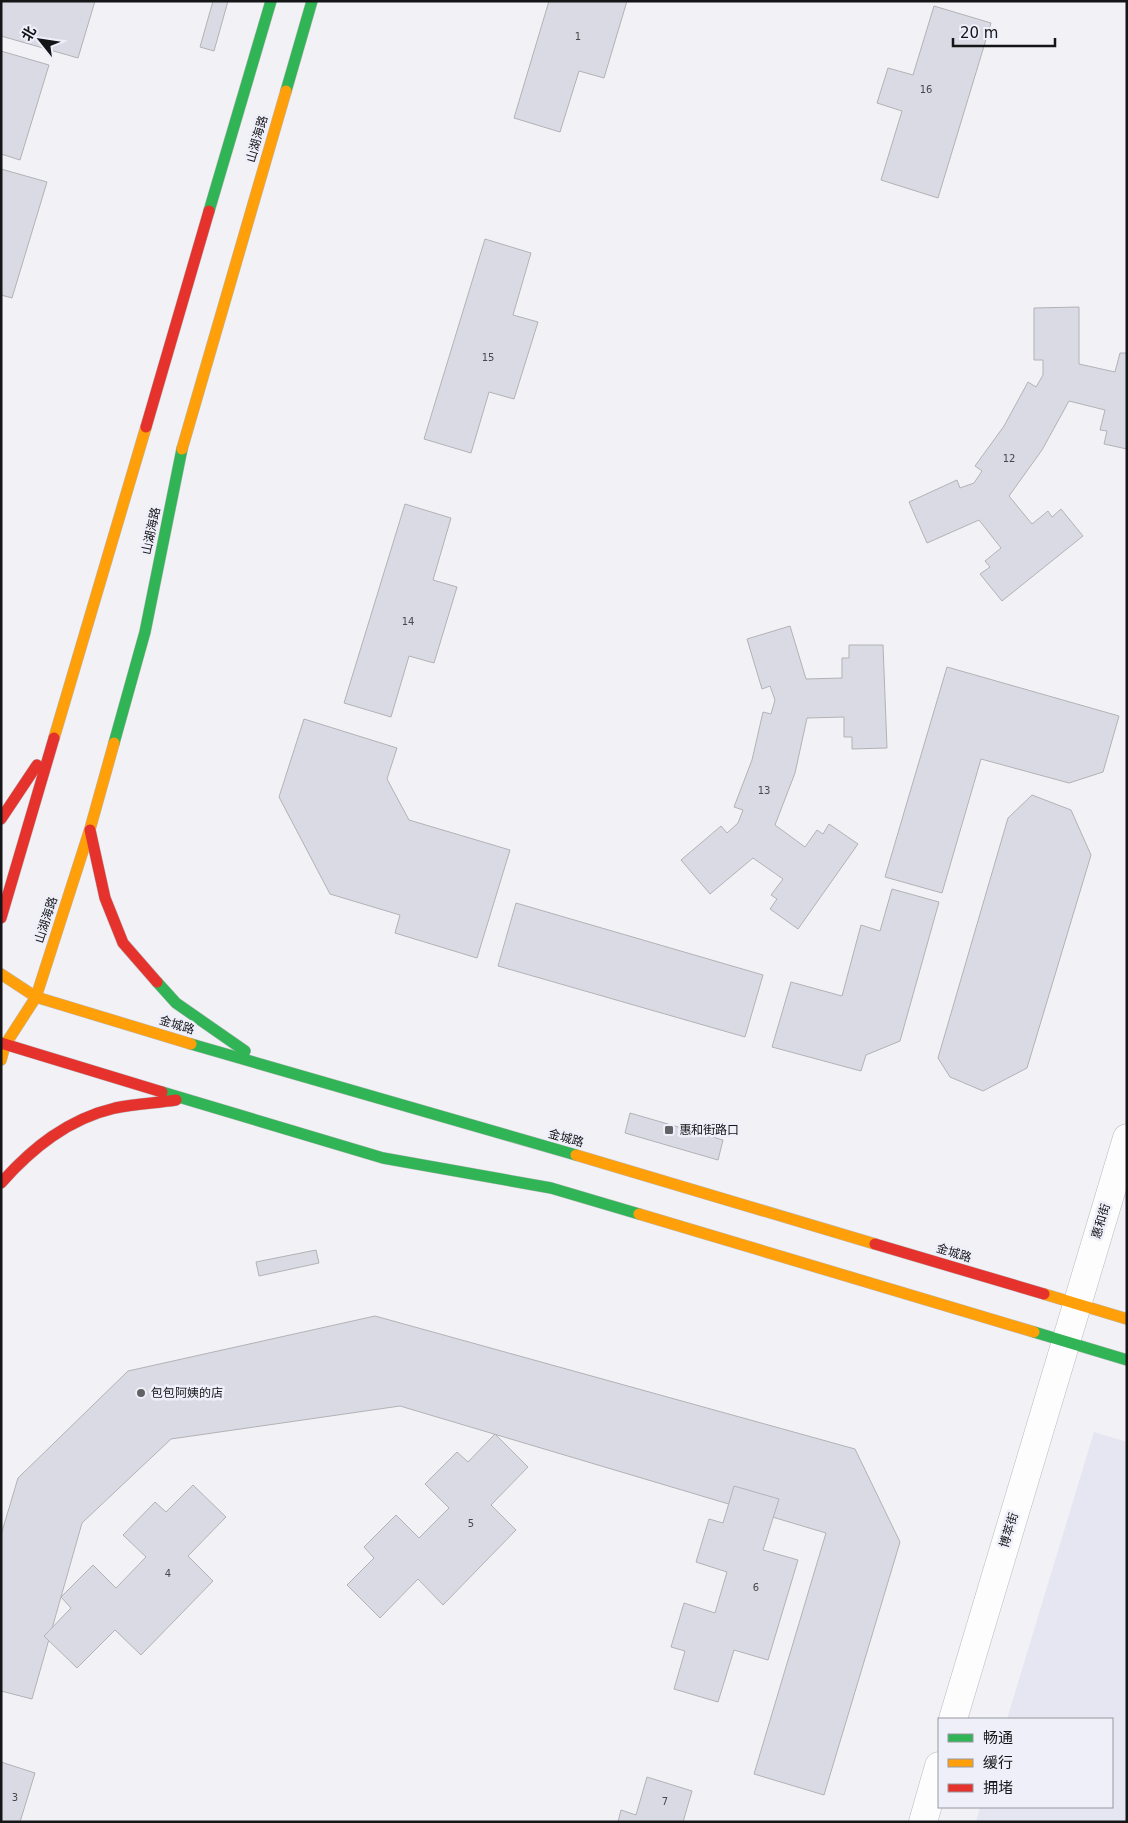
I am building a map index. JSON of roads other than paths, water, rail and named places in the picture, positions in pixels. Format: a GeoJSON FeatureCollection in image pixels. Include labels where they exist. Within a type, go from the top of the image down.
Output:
{"type":"FeatureCollection","features":[{"type":"Feature","properties":{"kind":"street","name":"山湖海路"},"geometry":{"type":"LineString","coordinates":[[1,918],[271,1]]}},
{"type":"Feature","properties":{"kind":"street","name":"山湖海路"},"geometry":{"type":"LineString","coordinates":[[1,1060],[3,1044],[36,997],[90,829],[145,632],[185,436],[312,1]]}},
{"type":"Feature","properties":{"kind":"street"},"geometry":{"type":"LineString","coordinates":[[1,819],[54,738]]}},
{"type":"Feature","properties":{"kind":"street"},"geometry":{"type":"LineString","coordinates":[[90,829],[105,898],[123,943],[176,1003],[266,1066]]}},
{"type":"Feature","properties":{"kind":"street","name":"金城路"},"geometry":{"type":"LineString","coordinates":[[1,974],[36,997],[1127,1319]]}},
{"type":"Feature","properties":{"kind":"street"},"geometry":{"type":"LineString","coordinates":[[3,1044],[383,1158],[551,1188],[1127,1360]]}},
{"type":"Feature","properties":{"kind":"street"},"geometry":{"type":"LineString","coordinates":[[1,1183],[25,1155],[66,1126],[114,1108],[188,1099]]}},
{"type":"Feature","properties":{"kind":"street","name":"惠和街"},"geometry":{"type":"LineString","coordinates":[[1066,1342],[1127,1138]]}},
{"type":"Feature","properties":{"kind":"street","name":"博萃街"},"geometry":{"type":"LineString","coordinates":[[953,1718],[1066,1342]]}},
{"type":"Feature","properties":{"kind":"street"},"geometry":{"type":"LineString","coordinates":[[923,1822],[938,1770]]}},
{"type":"Feature","properties":{"kind":"place","name":"惠和街路口"},"geometry":{"type":"Point","coordinates":[669,1130]}},
{"type":"Feature","properties":{"kind":"place","name":"包包阿姨的店"},"geometry":{"type":"Point","coordinates":[141,1393]}}]}
